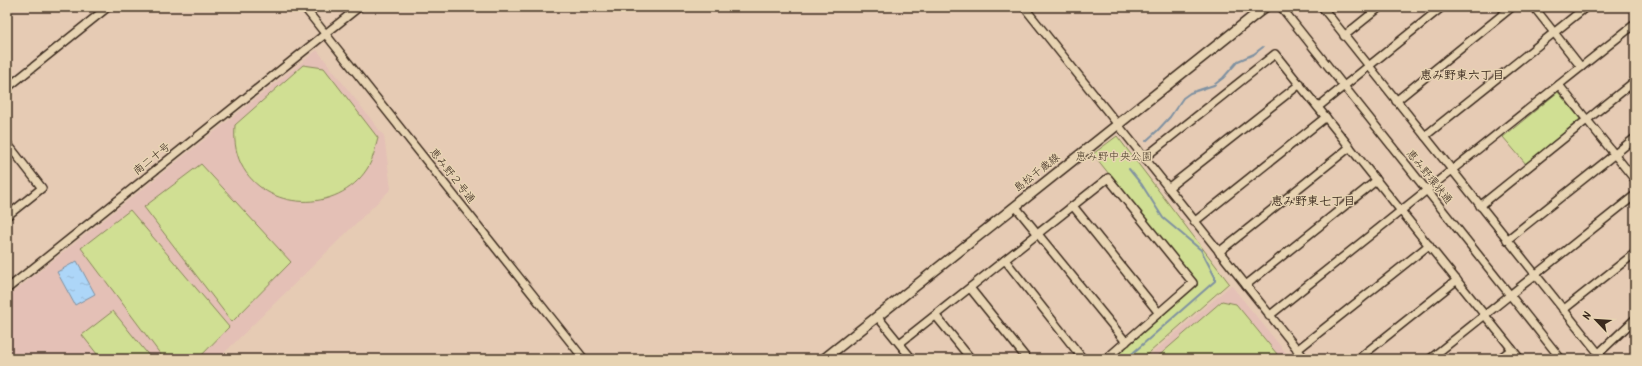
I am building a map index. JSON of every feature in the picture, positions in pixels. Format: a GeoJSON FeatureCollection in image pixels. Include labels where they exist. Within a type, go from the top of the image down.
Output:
{"type":"FeatureCollection","features":[{"type":"Feature","properties":{"kind":"main road","name":"島松千歳線"},"geometry":{"type":"LineString","coordinates":[[824,359],[1264,7]]}},
{"type":"Feature","properties":{"kind":"street"},"geometry":{"type":"LineString","coordinates":[[7,88],[108,7]]}},
{"type":"Feature","properties":{"kind":"street","name":"恵み野２号通"},"geometry":{"type":"LineString","coordinates":[[304,7],[584,359]]}},
{"type":"Feature","properties":{"kind":"street"},"geometry":{"type":"LineString","coordinates":[[326,34],[359,7]]}},
{"type":"Feature","properties":{"kind":"street"},"geometry":{"type":"LineString","coordinates":[[1024,7],[1194,222],[1246,285],[1269,316],[1305,359]]}},
{"type":"Feature","properties":{"kind":"street","name":"恵み野環状通"},"geometry":{"type":"LineString","coordinates":[[1281,7],[1561,359]]}},
{"type":"Feature","properties":{"kind":"street"},"geometry":{"type":"LineString","coordinates":[[1322,7],[1601,356],[1635,319]]}},
{"type":"Feature","properties":{"kind":"street"},"geometry":{"type":"LineString","coordinates":[[1344,36],[1380,7]]}},
{"type":"Feature","properties":{"kind":"street"},"geometry":{"type":"LineString","coordinates":[[1318,107],[1442,7]]}},
{"type":"Feature","properties":{"kind":"street"},"geometry":{"type":"LineString","coordinates":[[1396,101],[1512,7]]}},
{"type":"Feature","properties":{"kind":"street"},"geometry":{"type":"LineString","coordinates":[[1534,7],[1581,67]]}},
{"type":"Feature","properties":{"kind":"street"},"geometry":{"type":"LineString","coordinates":[[1425,136],[1586,7]]}},
{"type":"Feature","properties":{"kind":"street"},"geometry":{"type":"LineString","coordinates":[[1269,316],[1635,24]]}},
{"type":"Feature","properties":{"kind":"street","name":"南二十号"},"geometry":{"type":"LineString","coordinates":[[7,290],[326,34]]}},
{"type":"Feature","properties":{"kind":"street"},"geometry":{"type":"LineString","coordinates":[[1144,158],[1275,54],[1520,359]]}},
{"type":"Feature","properties":{"kind":"street"},"geometry":{"type":"LineString","coordinates":[[1480,206],[1635,81]]}},
{"type":"Feature","properties":{"kind":"street"},"geometry":{"type":"LineString","coordinates":[[1168,188],[1300,84]]}},
{"type":"Feature","properties":{"kind":"street"},"geometry":{"type":"LineString","coordinates":[[1559,85],[1614,156],[1635,180]]}},
{"type":"Feature","properties":{"kind":"street"},"geometry":{"type":"LineString","coordinates":[[1194,222],[1326,117]]}},
{"type":"Feature","properties":{"kind":"street"},"geometry":{"type":"LineString","coordinates":[[1507,240],[1635,138]]}},
{"type":"Feature","properties":{"kind":"street"},"geometry":{"type":"LineString","coordinates":[[7,143],[42,188],[7,216]]}},
{"type":"Feature","properties":{"kind":"street"},"geometry":{"type":"LineString","coordinates":[[1218,252],[1350,148]]}},
{"type":"Feature","properties":{"kind":"street"},"geometry":{"type":"LineString","coordinates":[[900,343],[936,316],[1108,178],[1193,283],[1106,359]]}},
{"type":"Feature","properties":{"kind":"street"},"geometry":{"type":"LineString","coordinates":[[1246,285],[1376,180]]}},
{"type":"Feature","properties":{"kind":"street"},"geometry":{"type":"LineString","coordinates":[[1430,359],[1511,296],[1635,195]]}},
{"type":"Feature","properties":{"kind":"street"},"geometry":{"type":"LineString","coordinates":[[1015,206],[1126,342]]}},
{"type":"Feature","properties":{"kind":"street"},"geometry":{"type":"LineString","coordinates":[[1073,206],[1159,313]]}},
{"type":"Feature","properties":{"kind":"street"},"geometry":{"type":"LineString","coordinates":[[1297,350],[1429,246]]}},
{"type":"Feature","properties":{"kind":"street"},"geometry":{"type":"LineString","coordinates":[[1563,310],[1635,252]]}},
{"type":"Feature","properties":{"kind":"street"},"geometry":{"type":"LineString","coordinates":[[1004,260],[1083,359]]}},
{"type":"Feature","properties":{"kind":"street"},"geometry":{"type":"LineString","coordinates":[[1358,359],[1456,280]]}},
{"type":"Feature","properties":{"kind":"street"},"geometry":{"type":"LineString","coordinates":[[970,288],[1027,359]]}},
{"type":"Feature","properties":{"kind":"street"},"geometry":{"type":"LineString","coordinates":[[878,316],[912,359]]}},
{"type":"Feature","properties":{"kind":"street"},"geometry":{"type":"LineString","coordinates":[[936,316],[971,359]]}},
{"type":"Feature","properties":{"kind":"street"},"geometry":{"type":"LineString","coordinates":[[1499,359],[1512,349]]}},
{"type":"Feature","properties":{"kind":"shaded area"},"geometry":{"type":"Polygon","coordinates":[[[317,50],[384,136],[391,189],[218,359],[7,359],[7,297],[317,50]]]}},
{"type":"Feature","properties":{"kind":"shaded area"},"geometry":{"type":"Polygon","coordinates":[[[1231,285],[1291,359],[1146,359],[1231,285]]]}},
{"type":"Feature","properties":{"kind":"green space"},"geometry":{"type":"Polygon","coordinates":[[[303,65],[324,68],[378,138],[369,166],[354,184],[338,194],[321,200],[302,201],[284,199],[267,191],[252,180],[241,164],[235,145],[235,125],[303,65]]]}},
{"type":"Feature","properties":{"kind":"green space"},"geometry":{"type":"Polygon","coordinates":[[[1558,92],[1580,119],[1526,164],[1503,137],[1558,92]]]}},
{"type":"Feature","properties":{"kind":"green space","name":"恵み野中央公園"},"geometry":{"type":"Polygon","coordinates":[[[1117,136],[1229,283],[1142,359],[1113,359],[1198,285],[1093,154],[1117,136]]]}},
{"type":"Feature","properties":{"kind":"green space"},"geometry":{"type":"Polygon","coordinates":[[[201,164],[291,262],[232,322],[144,207],[201,164]]]}},
{"type":"Feature","properties":{"kind":"green space"},"geometry":{"type":"Polygon","coordinates":[[[130,210],[229,327],[198,359],[164,359],[81,248],[130,210]]]}},
{"type":"Feature","properties":{"kind":"green space"},"geometry":{"type":"Polygon","coordinates":[[[1222,301],[1236,304],[1277,354],[1270,359],[1155,359],[1222,301]]]}},
{"type":"Feature","properties":{"kind":"green space"},"geometry":{"type":"Polygon","coordinates":[[[113,311],[150,357],[147,359],[101,359],[82,335],[113,311]]]}},
{"type":"Feature","properties":{"kind":"water"},"geometry":{"type":"Polygon","coordinates":[[[77,261],[95,294],[75,305],[57,272],[77,261]]]}},
{"type":"Feature","properties":{"kind":"waterway"},"geometry":{"type":"LineString","coordinates":[[1146,141],[1170,117],[1183,98],[1190,93],[1214,85],[1223,78],[1238,61],[1254,54],[1263,47]]}},
{"type":"Feature","properties":{"kind":"waterway"},"geometry":{"type":"LineString","coordinates":[[1126,359],[1215,281],[1215,277],[1201,250],[1163,218],[1142,185],[1129,169]]}},
{"type":"Feature","properties":{"kind":"district","name":"恵み野東六丁目"},"geometry":{"type":"Point","coordinates":[1462,75]}},
{"type":"Feature","properties":{"kind":"district","name":"恵み野東七丁目"},"geometry":{"type":"Point","coordinates":[1313,201]}}]}
